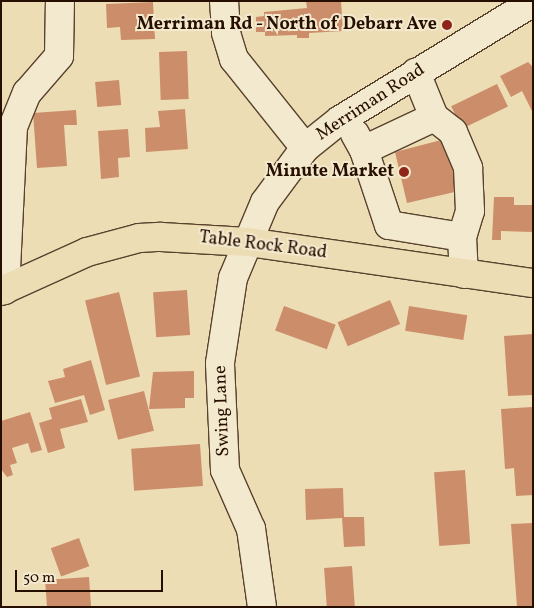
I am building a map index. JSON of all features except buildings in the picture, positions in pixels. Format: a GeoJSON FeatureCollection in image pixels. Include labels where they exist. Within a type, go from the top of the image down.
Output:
{"type":"FeatureCollection","features":[{"type":"Feature","properties":{"kind":"main road","name":"Table Rock Road"},"geometry":{"type":"LineString","coordinates":[[3,291],[87,252],[139,238],[187,237],[248,242],[386,264],[533,283]]}},
{"type":"Feature","properties":{"kind":"street"},"geometry":{"type":"LineString","coordinates":[[3,291],[12,127],[27,93],[59,56],[60,1]]}},
{"type":"Feature","properties":{"kind":"street"},"geometry":{"type":"LineString","coordinates":[[224,1],[226,33],[234,60],[305,148]]}},
{"type":"Feature","properties":{"kind":"street","name":"Merriman Road"},"geometry":{"type":"LineString","coordinates":[[248,242],[265,202],[305,148],[346,118],[416,73],[533,2]]}},
{"type":"Feature","properties":{"kind":"street"},"geometry":{"type":"LineString","coordinates":[[416,73],[434,117],[452,132],[468,168],[470,211],[462,237],[464,274]]}},
{"type":"Feature","properties":{"kind":"street"},"geometry":{"type":"LineString","coordinates":[[364,150],[434,117]]}},
{"type":"Feature","properties":{"kind":"street"},"geometry":{"type":"LineString","coordinates":[[346,118],[364,150],[389,225],[386,264]]}},
{"type":"Feature","properties":{"kind":"street"},"geometry":{"type":"LineString","coordinates":[[389,225],[462,237]]}},
{"type":"Feature","properties":{"kind":"street","name":"Swing Lane"},"geometry":{"type":"LineString","coordinates":[[248,242],[233,278],[227,310],[220,363],[221,425],[225,470],[251,529],[262,607]]}},
{"type":"Feature","properties":{"kind":"place","name":"Merriman Rd - North of Debarr Ave"},"geometry":{"type":"Point","coordinates":[447,25]}},
{"type":"Feature","properties":{"kind":"place","name":"Minute Market"},"geometry":{"type":"Point","coordinates":[404,172]}}]}
